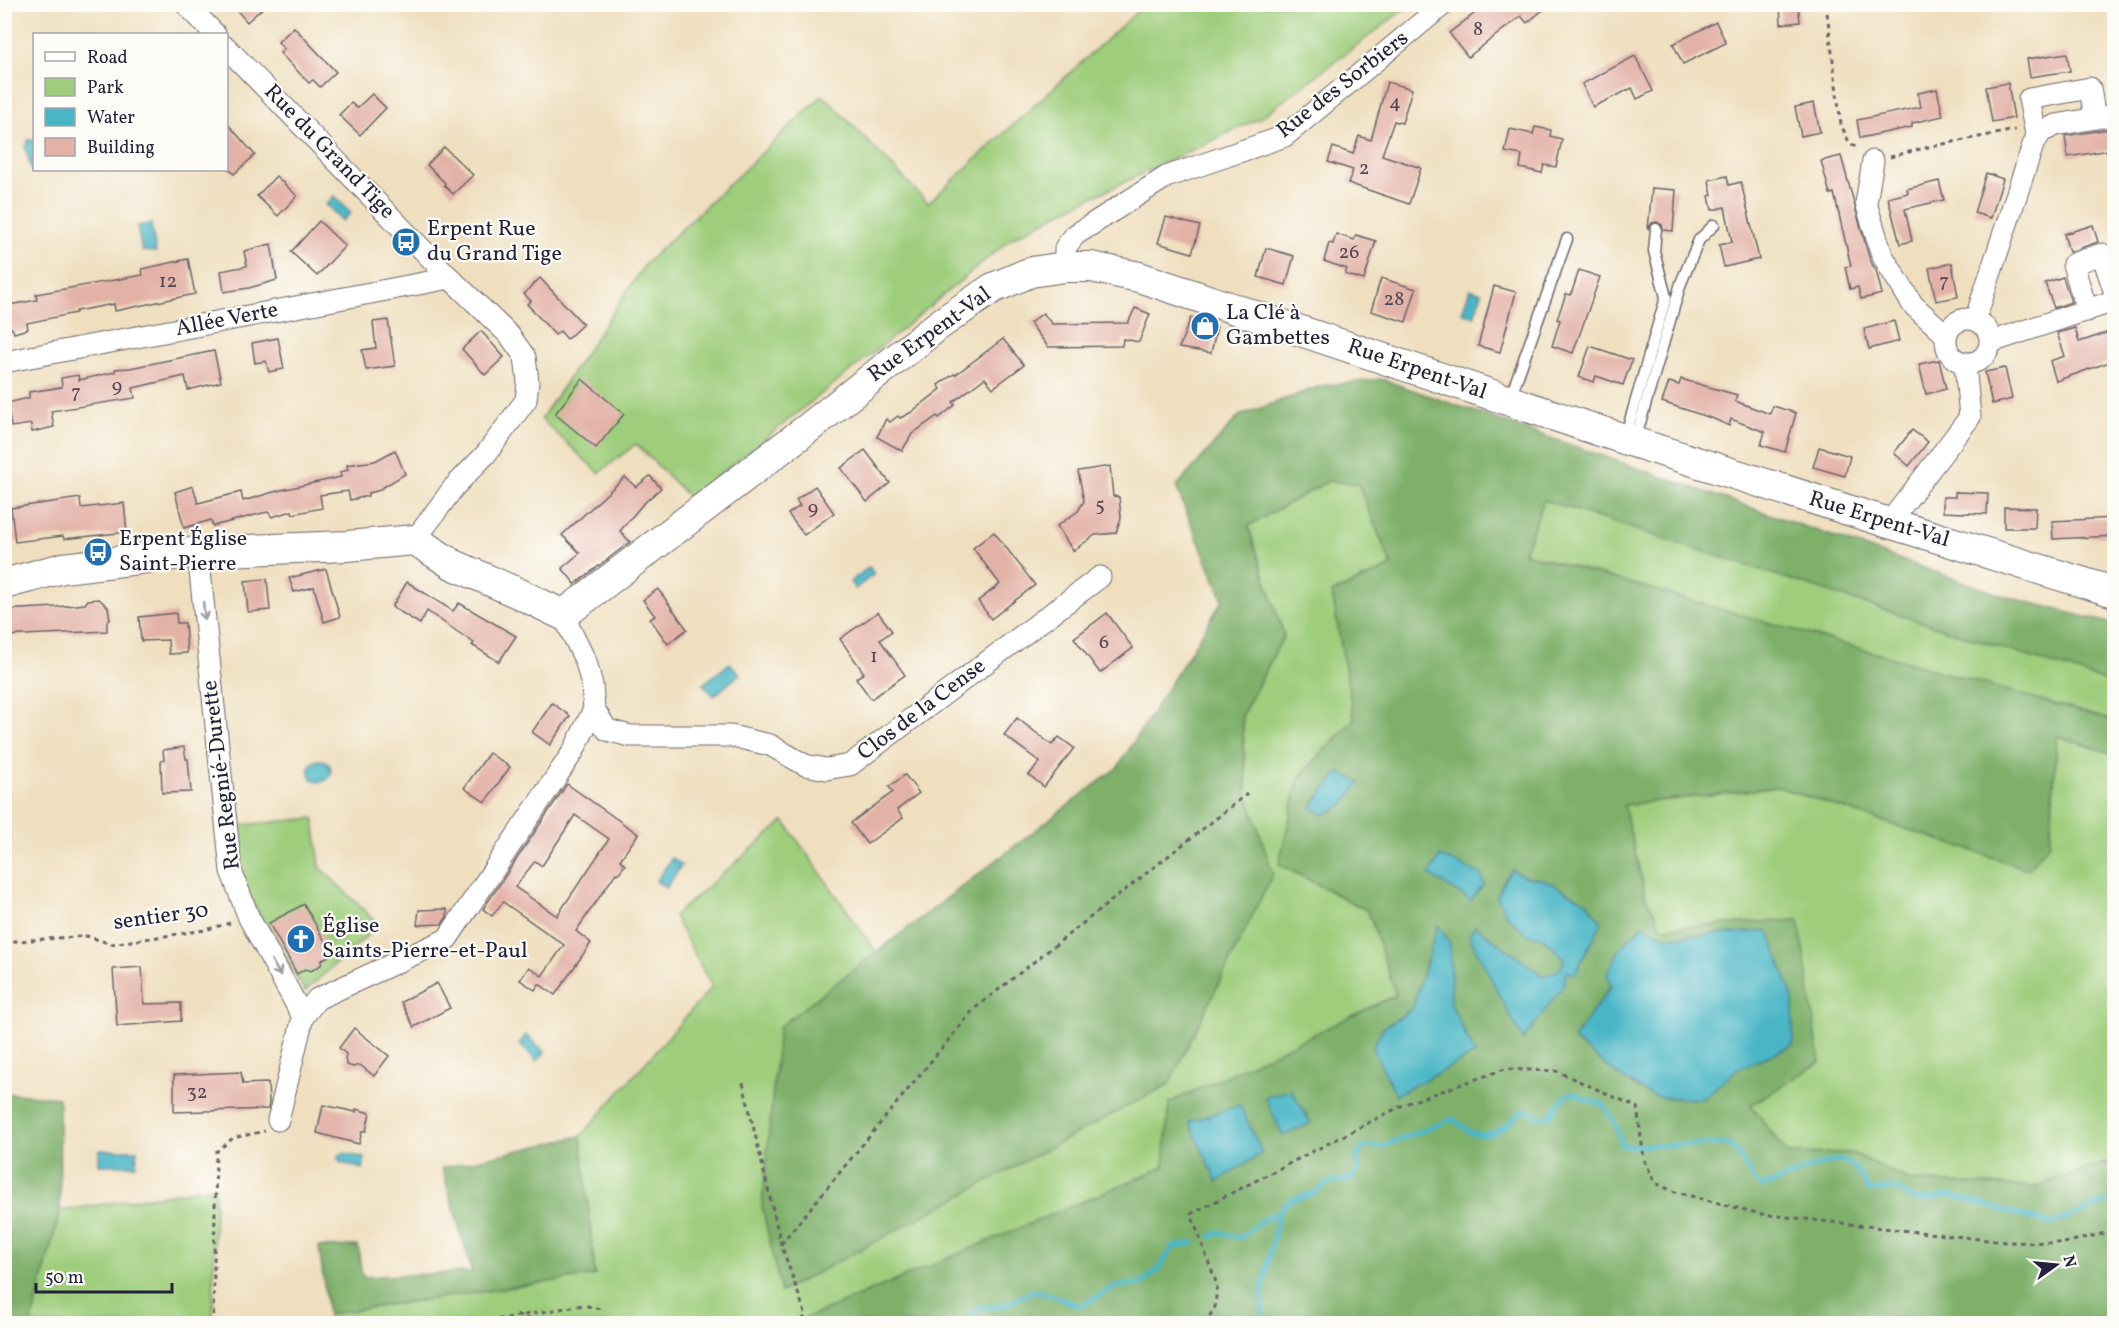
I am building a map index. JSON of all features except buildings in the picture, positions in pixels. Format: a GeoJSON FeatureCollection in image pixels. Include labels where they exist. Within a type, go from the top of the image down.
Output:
{"type":"FeatureCollection","features":[{"type":"Feature","properties":{"kind":"street"},"geometry":{"type":"LineString","coordinates":[[186,4],[214,33]]}},
{"type":"Feature","properties":{"kind":"street","name":"Rue des Sorbiers"},"geometry":{"type":"LineString","coordinates":[[1065,267],[1065,248],[1075,235],[1166,177],[1285,136],[1444,4]]}},
{"type":"Feature","properties":{"kind":"street","name":"Rue du Grand Tige"},"geometry":{"type":"LineString","coordinates":[[228,48],[515,343],[525,357],[528,382],[526,400],[510,424],[454,488],[415,540]]}},
{"type":"Feature","properties":{"kind":"street"},"geometry":{"type":"LineString","coordinates":[[1975,320],[2036,132],[2030,99],[2090,88],[2105,116],[2056,125],[2036,132]]}},
{"type":"Feature","properties":{"kind":"street"},"geometry":{"type":"LineString","coordinates":[[1873,161],[1866,203],[1882,255],[1913,305],[1946,335]]}},
{"type":"Feature","properties":{"kind":"street"},"geometry":{"type":"LineString","coordinates":[[2087,311],[2073,264],[2102,254],[2115,290]]}},
{"type":"Feature","properties":{"kind":"street","name":"Rue Erpent-Val"},"geometry":{"type":"LineString","coordinates":[[563,615],[811,426],[940,324],[993,288],[1031,272],[1065,267],[1110,269],[1139,277],[1630,442],[2115,592]]}},
{"type":"Feature","properties":{"kind":"street","name":"Allée Verte"},"geometry":{"type":"LineString","coordinates":[[4,362],[450,278]]}},
{"type":"Feature","properties":{"kind":"street"},"geometry":{"type":"LineString","coordinates":[[1991,342],[2115,301]]}},
{"type":"Feature","properties":{"kind":"street"},"geometry":{"type":"LineString","coordinates":[[1963,319],[1975,320],[1983,324],[1989,332],[1991,342],[1987,354],[1977,362],[1965,364],[1956,361],[1949,354],[1945,344],[1946,335],[1953,324],[1963,319]]}},
{"type":"Feature","properties":{"kind":"street"},"geometry":{"type":"LineString","coordinates":[[1888,523],[1970,417],[1965,364]]}},
{"type":"Feature","properties":{"kind":"street"},"geometry":{"type":"LineString","coordinates":[[4,584],[63,568],[198,552],[347,546],[415,540],[452,564],[563,615],[586,662],[592,685],[594,709],[573,752],[447,939],[317,999],[303,1017],[278,1120]]}},
{"type":"Feature","properties":{"kind":"street","name":"Rue Regnié-Durette"},"geometry":{"type":"LineString","coordinates":[[198,552],[231,871],[249,918],[303,1017]]}},
{"type":"Feature","properties":{"kind":"street","name":"Clos de la Cense"},"geometry":{"type":"LineString","coordinates":[[594,709],[607,730],[630,736],[731,735],[770,746],[805,765],[826,769],[850,765],[1100,576]]}},
{"type":"Feature","properties":{"kind":"lane"},"geometry":{"type":"LineString","coordinates":[[1630,442],[1681,283],[1699,240],[1714,225]]}},
{"type":"Feature","properties":{"kind":"lane"},"geometry":{"type":"LineString","coordinates":[[1630,442],[1629,424],[1666,297],[1654,251],[1656,229]]}},
{"type":"Feature","properties":{"kind":"lane"},"geometry":{"type":"LineString","coordinates":[[1509,401],[1567,239]]}},
{"type":"Feature","properties":{"kind":"path"},"geometry":{"type":"LineString","coordinates":[[1826,4],[1841,125],[1849,142],[1873,161],[1928,147],[2036,132]]}},
{"type":"Feature","properties":{"kind":"path"},"geometry":{"type":"LineString","coordinates":[[781,1244],[974,1009],[1247,794]]}},
{"type":"Feature","properties":{"kind":"path","name":"sentier 30"},"geometry":{"type":"LineString","coordinates":[[4,942],[87,936],[111,944],[205,930],[249,918]]}},
{"type":"Feature","properties":{"kind":"path"},"geometry":{"type":"LineString","coordinates":[[1205,1323],[1215,1306],[1217,1285],[1191,1214],[1405,1104],[1505,1069],[1556,1071],[1637,1107],[1644,1159],[1655,1183],[1675,1192],[1761,1214],[2006,1242],[2064,1244],[2115,1231]]}},
{"type":"Feature","properties":{"kind":"path"},"geometry":{"type":"LineString","coordinates":[[743,1083],[781,1244],[806,1316],[797,1323]]}},
{"type":"Feature","properties":{"kind":"path"},"geometry":{"type":"LineString","coordinates":[[213,1323],[216,1152],[233,1138],[263,1132],[278,1120]]}},
{"type":"Feature","properties":{"kind":"path"},"geometry":{"type":"LineString","coordinates":[[471,1323],[584,1305],[604,1310]]}},
{"type":"Feature","properties":{"kind":"path"},"geometry":{"type":"LineString","coordinates":[[516,1315],[544,1323]]}},
{"type":"Feature","properties":{"kind":"green space"},"geometry":{"type":"Polygon","coordinates":[[[1144,5],[1410,5],[1260,118],[1067,209],[1012,238],[888,341],[690,498],[636,444],[599,473],[541,419],[646,263],[823,95],[928,203],[1144,5]]]}},
{"type":"Feature","properties":{"kind":"green space"},"geometry":{"type":"Polygon","coordinates":[[[1381,379],[2004,596],[2114,624],[2114,684],[1544,500],[1524,553],[2114,721],[2114,754],[2057,736],[2050,843],[2028,869],[1778,787],[1624,805],[1645,895],[1663,928],[1799,920],[1820,1062],[1751,1105],[1788,1154],[1852,1153],[1912,1181],[2034,1187],[2114,1160],[2114,1323],[795,1323],[1164,1167],[1169,1103],[1396,995],[1368,911],[1279,864],[1299,777],[1354,719],[1332,593],[1392,566],[1358,484],[1328,481],[1248,526],[1284,635],[1242,716],[1247,794],[1273,874],[1169,1084],[781,1292],[762,1206],[779,1027],[1118,767],[1223,600],[1176,487],[1239,416],[1321,386],[1381,379]],[[1512,870],[1541,937],[1564,960],[1559,970],[1543,976],[1475,926],[1523,1040],[1566,972],[1576,973],[1584,952],[1594,939],[1525,877],[1512,870]],[[1438,926],[1412,1009],[1383,1028],[1475,1054],[1451,1004],[1450,944],[1438,926]],[[1768,931],[1666,937],[1611,985],[1573,1039],[1623,1079],[1655,1097],[1702,1099],[1736,1070],[1793,1045],[1768,931]]]}},
{"type":"Feature","properties":{"kind":"green space"},"geometry":{"type":"Polygon","coordinates":[[[1328,481],[1358,484],[1392,566],[1332,593],[1354,719],[1299,777],[1279,864],[1368,911],[1397,995],[1169,1103],[1164,1167],[795,1323],[328,1324],[328,1314],[595,1275],[581,1136],[712,987],[674,916],[784,821],[877,953],[779,1027],[1272,874],[1247,794],[1242,716],[1284,635],[1248,526],[1328,481]]]}},
{"type":"Feature","properties":{"kind":"green space"},"geometry":{"type":"Polygon","coordinates":[[[1544,500],[2114,684],[2114,721],[1524,553],[1544,500]]]}},
{"type":"Feature","properties":{"kind":"green space"},"geometry":{"type":"Polygon","coordinates":[[[2057,736],[2114,754],[2114,1160],[2034,1187],[1912,1181],[1852,1153],[1788,1154],[1750,1105],[1799,920],[1663,928],[1645,895],[1623,805],[1778,787],[2028,869],[2050,843],[2057,736]]]}},
{"type":"Feature","properties":{"kind":"green space"},"geometry":{"type":"Polygon","coordinates":[[[314,818],[320,867],[379,925],[305,991],[263,923],[236,868],[233,826],[314,818]]]}},
{"type":"Feature","properties":{"kind":"green space"},"geometry":{"type":"Polygon","coordinates":[[[5,1093],[59,1098],[60,1211],[31,1323],[5,1323],[5,1093]]]}},
{"type":"Feature","properties":{"kind":"green space"},"geometry":{"type":"Polygon","coordinates":[[[581,1136],[595,1275],[328,1314],[319,1247],[358,1246],[362,1277],[472,1272],[442,1168],[581,1136]]]}},
{"type":"Feature","properties":{"kind":"green space"},"geometry":{"type":"Polygon","coordinates":[[[215,1187],[213,1323],[31,1324],[60,1211],[215,1187]]]}},
{"type":"Feature","properties":{"kind":"water"},"geometry":{"type":"Polygon","coordinates":[[[29,139],[33,141],[33,171],[32,171],[25,147],[29,139]]]}},
{"type":"Feature","properties":{"kind":"water"},"geometry":{"type":"Polygon","coordinates":[[[334,196],[351,213],[342,221],[326,204],[334,196]]]}},
{"type":"Feature","properties":{"kind":"water"},"geometry":{"type":"Polygon","coordinates":[[[151,224],[156,252],[142,251],[137,226],[151,224]]]}},
{"type":"Feature","properties":{"kind":"water"},"geometry":{"type":"Polygon","coordinates":[[[1470,289],[1482,293],[1474,317],[1462,312],[1470,289]]]}},
{"type":"Feature","properties":{"kind":"water"},"geometry":{"type":"Polygon","coordinates":[[[869,567],[874,574],[855,589],[850,582],[869,567]]]}},
{"type":"Feature","properties":{"kind":"water"},"geometry":{"type":"Polygon","coordinates":[[[730,663],[740,674],[714,696],[703,684],[730,663]]]}},
{"type":"Feature","properties":{"kind":"water"},"geometry":{"type":"Polygon","coordinates":[[[320,760],[328,763],[331,771],[328,779],[320,782],[312,779],[309,771],[312,763],[320,760]]]}},
{"type":"Feature","properties":{"kind":"water"},"geometry":{"type":"Polygon","coordinates":[[[1339,772],[1360,782],[1343,805],[1324,815],[1311,807],[1339,772]]]}},
{"type":"Feature","properties":{"kind":"water"},"geometry":{"type":"Polygon","coordinates":[[[1440,856],[1481,874],[1484,884],[1471,901],[1429,875],[1440,856]]]}},
{"type":"Feature","properties":{"kind":"water"},"geometry":{"type":"Polygon","coordinates":[[[672,858],[682,865],[666,888],[656,881],[672,858]]]}},
{"type":"Feature","properties":{"kind":"water"},"geometry":{"type":"Polygon","coordinates":[[[1512,870],[1525,877],[1543,879],[1587,902],[1602,922],[1576,974],[1566,972],[1564,985],[1523,1040],[1469,936],[1475,926],[1543,976],[1559,970],[1564,960],[1554,948],[1541,937],[1528,935],[1506,915],[1497,897],[1504,880],[1512,870]]]}},
{"type":"Feature","properties":{"kind":"water"},"geometry":{"type":"Polygon","coordinates":[[[1438,925],[1450,944],[1451,1004],[1475,1054],[1396,1095],[1372,1048],[1383,1028],[1412,1009],[1438,925]]]}},
{"type":"Feature","properties":{"kind":"water"},"geometry":{"type":"Polygon","coordinates":[[[1643,925],[1666,937],[1769,931],[1793,999],[1793,1045],[1736,1070],[1702,1099],[1655,1097],[1623,1079],[1573,1039],[1611,986],[1607,974],[1620,948],[1643,925]]]}},
{"type":"Feature","properties":{"kind":"water"},"geometry":{"type":"Polygon","coordinates":[[[526,1035],[545,1052],[537,1061],[519,1044],[526,1035]]]}},
{"type":"Feature","properties":{"kind":"water"},"geometry":{"type":"Polygon","coordinates":[[[1291,1090],[1311,1123],[1283,1136],[1265,1097],[1291,1090]]]}},
{"type":"Feature","properties":{"kind":"water"},"geometry":{"type":"Polygon","coordinates":[[[1240,1105],[1262,1153],[1217,1182],[1189,1122],[1240,1105]]]}},
{"type":"Feature","properties":{"kind":"water"},"geometry":{"type":"Polygon","coordinates":[[[99,1150],[137,1150],[136,1165],[99,1165],[99,1150]]]}},
{"type":"Feature","properties":{"kind":"water"},"geometry":{"type":"Polygon","coordinates":[[[343,1153],[365,1158],[363,1169],[341,1163],[337,1157],[343,1153]]]}},
{"type":"Feature","properties":{"kind":"waterway"},"geometry":{"type":"LineString","coordinates":[[1211,1237],[1220,1232],[1241,1238],[1258,1223],[1279,1212],[1290,1200],[1314,1193],[1330,1182],[1351,1179],[1358,1170],[1357,1154],[1365,1147],[1383,1146],[1453,1119],[1472,1133],[1479,1135],[1493,1133],[1506,1126],[1522,1111],[1531,1111],[1539,1118],[1551,1115],[1562,1099],[1573,1092],[1584,1099],[1604,1105],[1617,1128],[1622,1146],[1726,1144],[1737,1153],[1755,1181],[1761,1186],[1834,1161],[1845,1162],[1854,1167],[1869,1191],[1895,1188],[1918,1201],[1950,1195],[2052,1224],[2114,1199]]}},
{"type":"Feature","properties":{"kind":"waterway"},"geometry":{"type":"LineString","coordinates":[[1263,1324],[1262,1292],[1279,1212]]}},
{"type":"Feature","properties":{"kind":"waterway"},"geometry":{"type":"LineString","coordinates":[[966,1324],[977,1308],[1003,1306],[1032,1291],[1049,1294],[1080,1306],[1117,1286],[1141,1284],[1159,1269],[1173,1247],[1193,1243]]}},
{"type":"Feature","properties":{"kind":"place","name":"Erpent Rue du Grand Tige"},"geometry":{"type":"Point","coordinates":[406,242]}},
{"type":"Feature","properties":{"kind":"place","name":"La Clé à Gambettes"},"geometry":{"type":"Point","coordinates":[1205,326]}},
{"type":"Feature","properties":{"kind":"place","name":"Erpent Église Saint-Pierre"},"geometry":{"type":"Point","coordinates":[98,552]}},
{"type":"Feature","properties":{"kind":"place","name":"Église Saints-Pierre-et-Paul"},"geometry":{"type":"Point","coordinates":[301,939]}}]}
